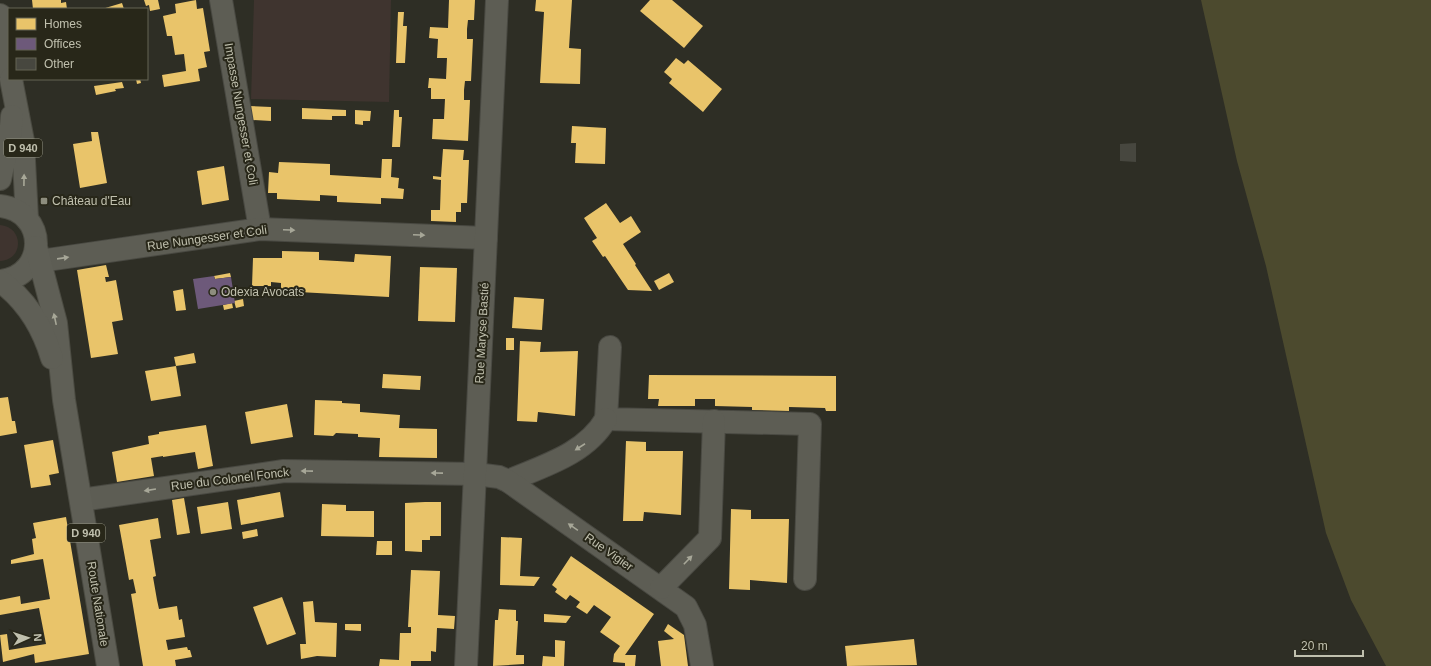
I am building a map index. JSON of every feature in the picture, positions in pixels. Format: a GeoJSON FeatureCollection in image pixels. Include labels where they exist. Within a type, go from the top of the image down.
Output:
{"type":"FeatureCollection","features":[{"type":"Feature","properties":{"kind":"main road"},"geometry":{"type":"LineString","coordinates":[[0,15],[8,64]]}},
{"type":"Feature","properties":{"kind":"main road","name":"D 940"},"geometry":{"type":"LineString","coordinates":[[0,179],[11,128],[10,80]]}},
{"type":"Feature","properties":{"kind":"main road","name":"D 940"},"geometry":{"type":"LineString","coordinates":[[10,80],[23,141],[26,218]]}},
{"type":"Feature","properties":{"kind":"main road"},"geometry":{"type":"LineString","coordinates":[[0,206],[14,209],[26,218]]}},
{"type":"Feature","properties":{"kind":"main road","name":"Route Nationale"},"geometry":{"type":"LineString","coordinates":[[26,218],[34,231],[34,260],[56,323],[64,400],[108,666]]}},
{"type":"Feature","properties":{"kind":"main road"},"geometry":{"type":"LineString","coordinates":[[0,281],[17,277],[34,260]]}},
{"type":"Feature","properties":{"kind":"main road","name":"Route Nationale"},"geometry":{"type":"LineString","coordinates":[[0,281],[13,292],[27,308],[42,331],[50,348],[64,400]]}},
{"type":"Feature","properties":{"kind":"street","name":"Impasse Nungesser et Coli"},"geometry":{"type":"LineString","coordinates":[[221,0],[260,229]]}},
{"type":"Feature","properties":{"kind":"street","name":"Rue Maryse Bastié"},"geometry":{"type":"LineString","coordinates":[[466,666],[498,0]]}},
{"type":"Feature","properties":{"kind":"street","name":"Rue Nungesser et Coli"},"geometry":{"type":"LineString","coordinates":[[34,260],[260,229],[486,238]]}},
{"type":"Feature","properties":{"kind":"street"},"geometry":{"type":"LineString","coordinates":[[508,481],[567,455],[583,446],[600,430],[606,419],[610,347]]}},
{"type":"Feature","properties":{"kind":"street"},"geometry":{"type":"LineString","coordinates":[[606,419],[810,424],[805,579]]}},
{"type":"Feature","properties":{"kind":"street"},"geometry":{"type":"LineString","coordinates":[[661,588],[710,538],[714,421]]}},
{"type":"Feature","properties":{"kind":"street","name":"Rue du Colonel Fonck"},"geometry":{"type":"LineString","coordinates":[[81,500],[284,470],[476,474]]}},
{"type":"Feature","properties":{"kind":"street","name":"Rue Vigier"},"geometry":{"type":"LineString","coordinates":[[476,474],[499,477],[508,481],[682,604],[691,616],[698,635],[702,666]]}},
{"type":"Feature","properties":{"kind":"shaded area"},"geometry":{"type":"Polygon","coordinates":[[[254,0],[391,0],[389,102],[251,99],[254,0]]]}},
{"type":"Feature","properties":{"kind":"shaded area"},"geometry":{"type":"Polygon","coordinates":[[[1201,0],[1431,0],[1431,666],[1386,666],[1351,600],[1326,533],[1266,266],[1237,161],[1201,0]]]}},
{"type":"Feature","properties":{"kind":"shaded area"},"geometry":{"type":"Polygon","coordinates":[[[0,225],[8,227],[14,231],[18,243],[17,250],[14,255],[8,259],[0,261],[0,225]]]}},
{"type":"Feature","properties":{"kind":"building: Homes"},"geometry":{"type":"Polygon","coordinates":[[[32,0],[61,0],[61,3],[66,2],[67,8],[33,8],[32,0]]]}},
{"type":"Feature","properties":{"kind":"building: Homes"},"geometry":{"type":"Polygon","coordinates":[[[144,0],[158,0],[160,9],[150,11],[149,5],[146,6],[144,0]]]}},
{"type":"Feature","properties":{"kind":"building: Homes"},"geometry":{"type":"Polygon","coordinates":[[[196,0],[197,9],[203,8],[210,51],[204,52],[207,67],[198,69],[200,81],[164,87],[162,75],[186,71],[184,54],[175,55],[172,36],[167,36],[163,16],[176,13],[175,4],[196,0]]]}},
{"type":"Feature","properties":{"kind":"building: Homes"},"geometry":{"type":"Polygon","coordinates":[[[449,0],[475,0],[474,20],[468,20],[467,29],[467,39],[473,39],[471,81],[465,81],[464,90],[464,100],[470,100],[468,141],[432,139],[433,119],[444,119],[445,99],[431,99],[431,88],[428,88],[429,78],[446,79],[447,58],[437,58],[438,39],[429,38],[430,27],[448,28],[449,0]]]}},
{"type":"Feature","properties":{"kind":"building: Homes"},"geometry":{"type":"Polygon","coordinates":[[[536,0],[572,0],[569,48],[581,49],[580,84],[540,83],[544,12],[535,11],[536,0]]]}},
{"type":"Feature","properties":{"kind":"building: Homes"},"geometry":{"type":"Polygon","coordinates":[[[650,0],[672,0],[703,26],[684,48],[640,11],[650,0]]]}},
{"type":"Feature","properties":{"kind":"building: Homes"},"geometry":{"type":"Polygon","coordinates":[[[122,3],[124,8],[105,8],[122,3]]]}},
{"type":"Feature","properties":{"kind":"building: Homes"},"geometry":{"type":"Polygon","coordinates":[[[398,12],[404,12],[403,26],[407,26],[405,63],[396,63],[398,12]]]}},
{"type":"Feature","properties":{"kind":"building: Homes"},"geometry":{"type":"Polygon","coordinates":[[[676,58],[684,64],[688,60],[722,89],[703,112],[669,83],[672,79],[664,72],[676,58]]]}},
{"type":"Feature","properties":{"kind":"building: Homes"},"geometry":{"type":"Polygon","coordinates":[[[136,80],[140,80],[141,83],[137,84],[136,80]]]}},
{"type":"Feature","properties":{"kind":"building: Homes"},"geometry":{"type":"Polygon","coordinates":[[[122,82],[124,88],[115,89],[116,91],[96,95],[94,86],[122,82]]]}},
{"type":"Feature","properties":{"kind":"building: Homes"},"geometry":{"type":"Polygon","coordinates":[[[249,106],[271,107],[271,121],[252,120],[249,106]]]}},
{"type":"Feature","properties":{"kind":"building: Homes"},"geometry":{"type":"Polygon","coordinates":[[[302,108],[346,110],[346,116],[332,116],[332,120],[302,119],[302,108]]]}},
{"type":"Feature","properties":{"kind":"building: Homes"},"geometry":{"type":"Polygon","coordinates":[[[355,110],[371,111],[370,121],[363,121],[363,125],[355,124],[355,110]]]}},
{"type":"Feature","properties":{"kind":"building: Homes"},"geometry":{"type":"Polygon","coordinates":[[[394,110],[399,110],[399,117],[402,117],[400,147],[392,147],[394,110]]]}},
{"type":"Feature","properties":{"kind":"building: Homes"},"geometry":{"type":"Polygon","coordinates":[[[572,126],[606,128],[605,164],[575,163],[576,143],[571,143],[572,126]]]}},
{"type":"Feature","properties":{"kind":"building: Homes"},"geometry":{"type":"Polygon","coordinates":[[[91,132],[98,132],[107,183],[80,188],[73,144],[92,141],[91,132]]]}},
{"type":"Feature","properties":{"kind":"building: Homes"},"geometry":{"type":"Polygon","coordinates":[[[443,149],[464,150],[463,160],[469,160],[467,203],[461,203],[461,212],[456,212],[456,222],[431,221],[431,210],[440,210],[441,180],[433,179],[433,176],[441,177],[443,149]]]}},
{"type":"Feature","properties":{"kind":"building: Homes"},"geometry":{"type":"Polygon","coordinates":[[[382,159],[392,159],[391,177],[399,178],[398,188],[404,189],[403,199],[381,198],[381,204],[337,202],[337,196],[320,195],[320,201],[277,199],[277,193],[268,193],[269,172],[278,173],[279,162],[330,164],[330,175],[381,178],[382,159]]]}},
{"type":"Feature","properties":{"kind":"building: Homes"},"geometry":{"type":"Polygon","coordinates":[[[224,166],[229,200],[202,205],[197,171],[224,166]]]}},
{"type":"Feature","properties":{"kind":"building: Homes"},"geometry":{"type":"Polygon","coordinates":[[[606,203],[620,223],[631,216],[641,232],[623,244],[652,291],[628,290],[605,256],[603,257],[592,241],[597,238],[584,218],[606,203]]]}},
{"type":"Feature","properties":{"kind":"building: Homes"},"geometry":{"type":"Polygon","coordinates":[[[282,251],[319,252],[319,260],[354,262],[355,254],[391,256],[389,297],[281,291],[281,283],[271,282],[271,286],[252,286],[253,258],[282,258],[282,251]]]}},
{"type":"Feature","properties":{"kind":"building: Homes"},"geometry":{"type":"Polygon","coordinates":[[[106,265],[109,277],[105,277],[106,282],[116,280],[123,320],[112,322],[118,354],[91,358],[77,270],[106,265]]]}},
{"type":"Feature","properties":{"kind":"building: Homes"},"geometry":{"type":"Polygon","coordinates":[[[420,267],[457,268],[455,322],[418,321],[420,267]]]}},
{"type":"Feature","properties":{"kind":"building: Homes"},"geometry":{"type":"Polygon","coordinates":[[[230,273],[231,277],[215,279],[214,276],[230,273]]]}},
{"type":"Feature","properties":{"kind":"building: Homes"},"geometry":{"type":"Polygon","coordinates":[[[669,273],[674,282],[659,290],[654,281],[669,273]]]}},
{"type":"Feature","properties":{"kind":"building: Homes"},"geometry":{"type":"Polygon","coordinates":[[[183,289],[186,310],[176,311],[173,291],[183,289]]]}},
{"type":"Feature","properties":{"kind":"building: Homes"},"geometry":{"type":"Polygon","coordinates":[[[514,297],[544,299],[542,330],[512,328],[514,297]]]}},
{"type":"Feature","properties":{"kind":"building: Homes"},"geometry":{"type":"Polygon","coordinates":[[[243,299],[244,306],[236,308],[234,301],[243,299]]]}},
{"type":"Feature","properties":{"kind":"building: Homes"},"geometry":{"type":"Polygon","coordinates":[[[232,303],[233,308],[224,310],[223,305],[232,303]]]}},
{"type":"Feature","properties":{"kind":"building: Homes"},"geometry":{"type":"Polygon","coordinates":[[[506,338],[514,338],[514,350],[506,350],[506,338]]]}},
{"type":"Feature","properties":{"kind":"building: Homes"},"geometry":{"type":"Polygon","coordinates":[[[520,341],[541,342],[540,352],[578,351],[575,416],[538,412],[537,422],[517,421],[520,341]]]}},
{"type":"Feature","properties":{"kind":"building: Homes"},"geometry":{"type":"Polygon","coordinates":[[[194,353],[196,363],[176,366],[174,357],[194,353]]]}},
{"type":"Feature","properties":{"kind":"building: Homes"},"geometry":{"type":"Polygon","coordinates":[[[176,366],[181,396],[151,401],[145,371],[176,366]]]}},
{"type":"Feature","properties":{"kind":"building: Homes"},"geometry":{"type":"Polygon","coordinates":[[[383,374],[421,376],[420,390],[382,388],[383,374]]]}},
{"type":"Feature","properties":{"kind":"building: Homes"},"geometry":{"type":"Polygon","coordinates":[[[649,375],[836,376],[836,411],[826,411],[825,408],[789,407],[789,411],[752,410],[752,407],[715,406],[715,399],[695,399],[695,406],[658,406],[659,399],[648,399],[649,375]]]}},
{"type":"Feature","properties":{"kind":"building: Homes"},"geometry":{"type":"Polygon","coordinates":[[[8,397],[12,421],[15,421],[17,433],[0,436],[0,398],[8,397]]]}},
{"type":"Feature","properties":{"kind":"building: Homes"},"geometry":{"type":"Polygon","coordinates":[[[315,400],[342,401],[342,403],[360,404],[360,412],[400,415],[399,428],[437,429],[437,458],[379,457],[380,438],[358,437],[358,434],[336,433],[333,436],[314,435],[315,400]]]}},
{"type":"Feature","properties":{"kind":"building: Homes"},"geometry":{"type":"Polygon","coordinates":[[[287,404],[293,437],[251,444],[245,412],[287,404]]]}},
{"type":"Feature","properties":{"kind":"building: Homes"},"geometry":{"type":"Polygon","coordinates":[[[206,425],[213,466],[198,469],[195,452],[151,458],[154,476],[117,482],[112,452],[149,444],[148,436],[159,434],[159,432],[206,425]]]}},
{"type":"Feature","properties":{"kind":"building: Homes"},"geometry":{"type":"Polygon","coordinates":[[[53,440],[59,473],[49,475],[51,485],[31,488],[24,445],[53,440]]]}},
{"type":"Feature","properties":{"kind":"building: Homes"},"geometry":{"type":"Polygon","coordinates":[[[626,441],[646,442],[646,451],[683,451],[681,515],[644,512],[643,521],[623,521],[626,441]]]}},
{"type":"Feature","properties":{"kind":"building: Homes"},"geometry":{"type":"Polygon","coordinates":[[[280,492],[284,517],[241,525],[237,500],[280,492]]]}},
{"type":"Feature","properties":{"kind":"building: Homes"},"geometry":{"type":"Polygon","coordinates":[[[184,498],[190,533],[177,535],[172,500],[184,498]]]}},
{"type":"Feature","properties":{"kind":"building: Homes"},"geometry":{"type":"Polygon","coordinates":[[[228,502],[232,529],[201,534],[197,507],[228,502]]]}},
{"type":"Feature","properties":{"kind":"building: Homes"},"geometry":{"type":"Polygon","coordinates":[[[441,502],[441,536],[430,536],[430,540],[422,540],[422,552],[405,551],[405,503],[441,502]]]}},
{"type":"Feature","properties":{"kind":"building: Homes"},"geometry":{"type":"Polygon","coordinates":[[[322,504],[346,505],[346,511],[374,511],[374,537],[321,536],[322,504]]]}},
{"type":"Feature","properties":{"kind":"building: Homes"},"geometry":{"type":"Polygon","coordinates":[[[731,509],[751,510],[751,519],[789,519],[787,583],[750,580],[750,590],[729,589],[731,509]]]}},
{"type":"Feature","properties":{"kind":"building: Homes"},"geometry":{"type":"Polygon","coordinates":[[[66,517],[89,654],[35,663],[34,654],[3,662],[0,635],[7,634],[9,650],[46,644],[39,608],[0,615],[0,600],[20,596],[21,604],[50,599],[43,559],[11,564],[11,560],[34,554],[32,539],[36,538],[33,523],[66,517]]]}},
{"type":"Feature","properties":{"kind":"building: Homes"},"geometry":{"type":"Polygon","coordinates":[[[158,518],[161,538],[150,540],[156,576],[153,577],[159,609],[177,606],[179,620],[182,619],[185,637],[166,640],[168,650],[187,647],[188,650],[190,650],[192,657],[175,660],[176,666],[143,666],[131,594],[136,593],[133,579],[129,580],[119,525],[158,518]]]}},
{"type":"Feature","properties":{"kind":"building: Homes"},"geometry":{"type":"Polygon","coordinates":[[[257,529],[258,536],[243,539],[242,532],[257,529]]]}},
{"type":"Feature","properties":{"kind":"building: Homes"},"geometry":{"type":"Polygon","coordinates":[[[501,537],[522,538],[520,576],[540,577],[534,586],[500,585],[501,537]]]}},
{"type":"Feature","properties":{"kind":"building: Homes"},"geometry":{"type":"Polygon","coordinates":[[[377,541],[392,541],[392,555],[376,555],[377,541]]]}},
{"type":"Feature","properties":{"kind":"building: Homes"},"geometry":{"type":"Polygon","coordinates":[[[571,556],[654,614],[625,655],[636,655],[635,666],[625,666],[625,663],[613,662],[614,654],[620,646],[600,632],[611,617],[594,605],[587,614],[576,607],[580,602],[570,595],[566,600],[555,592],[557,589],[552,585],[571,556]]]}},
{"type":"Feature","properties":{"kind":"building: Homes"},"geometry":{"type":"Polygon","coordinates":[[[411,570],[440,571],[438,615],[455,616],[454,629],[437,628],[436,652],[431,651],[431,661],[411,661],[411,666],[379,666],[380,659],[399,660],[400,633],[411,633],[411,627],[408,627],[411,570]]]}},
{"type":"Feature","properties":{"kind":"building: Homes"},"geometry":{"type":"Polygon","coordinates":[[[282,597],[296,634],[267,645],[253,607],[282,597]]]}},
{"type":"Feature","properties":{"kind":"building: Homes"},"geometry":{"type":"Polygon","coordinates":[[[313,601],[315,622],[337,623],[336,657],[317,656],[301,659],[300,644],[306,644],[303,602],[313,601]]]}},
{"type":"Feature","properties":{"kind":"building: Homes"},"geometry":{"type":"Polygon","coordinates":[[[499,609],[516,610],[516,621],[518,621],[516,655],[524,655],[524,664],[493,666],[495,620],[498,620],[499,609]]]}},
{"type":"Feature","properties":{"kind":"building: Homes"},"geometry":{"type":"Polygon","coordinates":[[[544,614],[571,616],[566,623],[544,622],[544,614]]]}},
{"type":"Feature","properties":{"kind":"building: Homes"},"geometry":{"type":"Polygon","coordinates":[[[345,624],[361,624],[361,631],[345,630],[345,624]]]}},
{"type":"Feature","properties":{"kind":"building: Homes"},"geometry":{"type":"Polygon","coordinates":[[[668,624],[684,635],[688,666],[661,666],[658,641],[674,639],[664,631],[668,624]]]}},
{"type":"Feature","properties":{"kind":"building: Homes"},"geometry":{"type":"Polygon","coordinates":[[[914,639],[917,665],[847,666],[845,646],[914,639]]]}},
{"type":"Feature","properties":{"kind":"building: Homes"},"geometry":{"type":"Polygon","coordinates":[[[555,640],[565,641],[564,666],[542,666],[543,656],[555,657],[555,640]]]}},
{"type":"Feature","properties":{"kind":"building: Offices"},"geometry":{"type":"Polygon","coordinates":[[[214,276],[215,279],[231,277],[235,303],[198,309],[193,279],[214,276]]]}},
{"type":"Feature","properties":{"kind":"building: Other"},"geometry":{"type":"Polygon","coordinates":[[[1136,143],[1136,162],[1120,161],[1120,144],[1136,143]]]}},
{"type":"Feature","properties":{"kind":"place","name":"Château d'Eau"},"geometry":{"type":"Point","coordinates":[44,201]}},
{"type":"Feature","properties":{"kind":"place","name":"Odexia Avocats"},"geometry":{"type":"Point","coordinates":[213,292]}}]}
